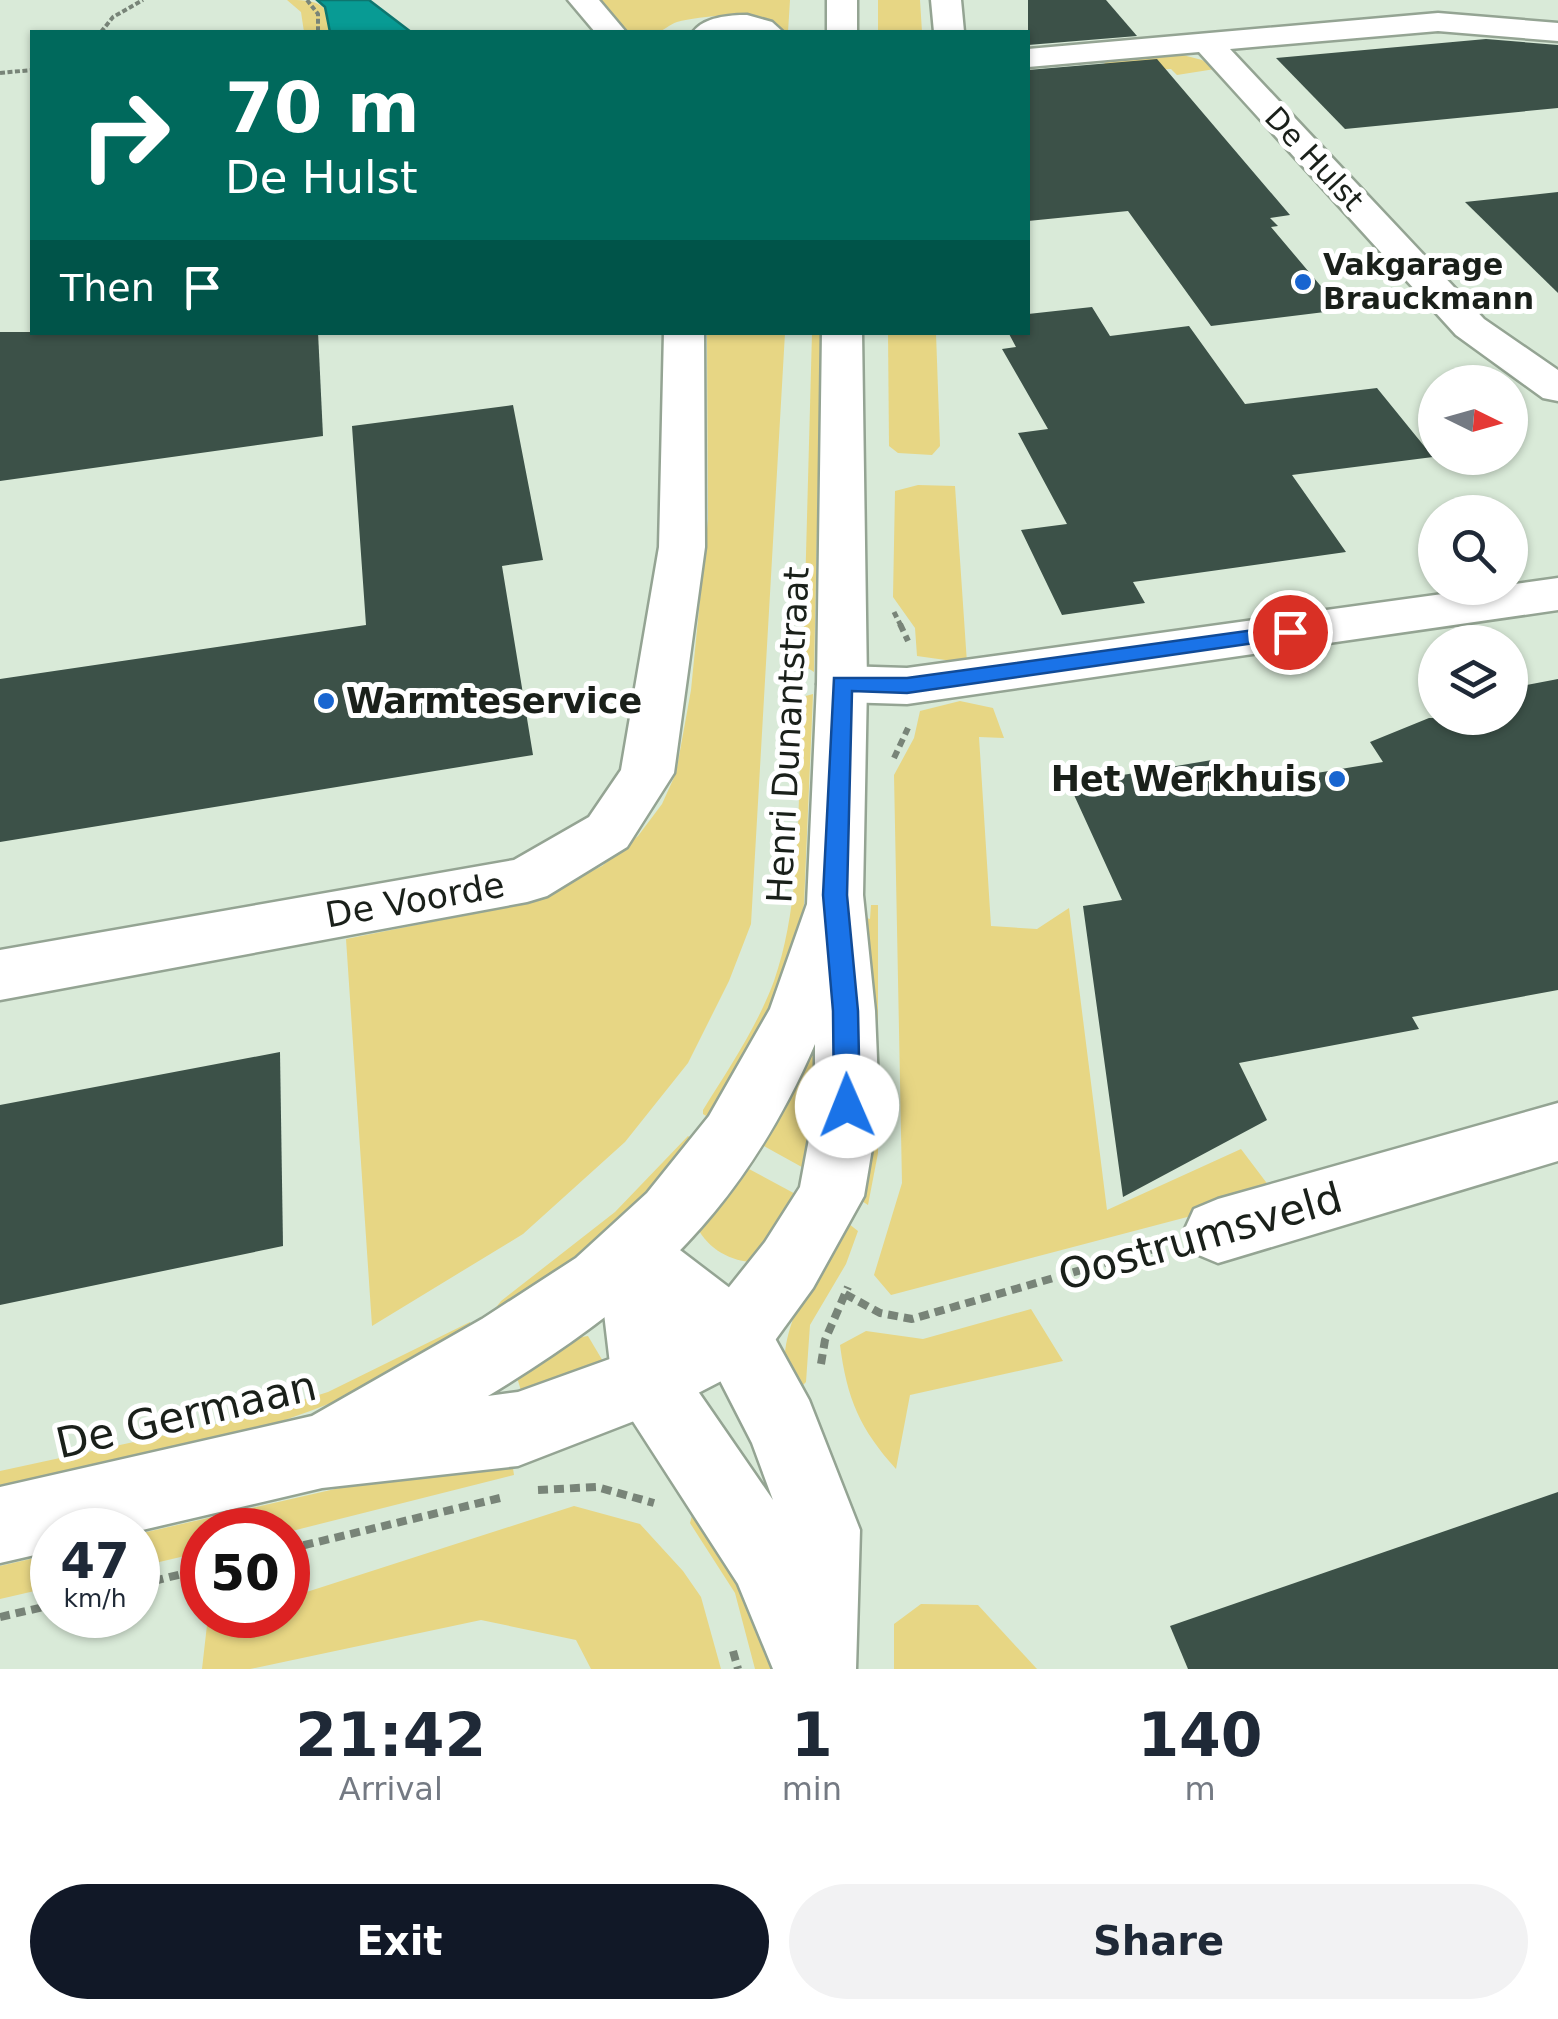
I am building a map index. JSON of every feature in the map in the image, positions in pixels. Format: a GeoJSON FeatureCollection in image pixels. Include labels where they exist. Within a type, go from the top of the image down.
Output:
{"type":"FeatureCollection","features":[{"type":"Feature","properties":{"kind":"street"},"geometry":{"type":"LineString","coordinates":[[583,0],[609,30]]}},
{"type":"Feature","properties":{"kind":"street"},"geometry":{"type":"LineString","coordinates":[[842,0],[842,30]]}},
{"type":"Feature","properties":{"kind":"street"},"geometry":{"type":"LineString","coordinates":[[946,0],[949,30]]}},
{"type":"Feature","properties":{"kind":"street"},"geometry":{"type":"LineString","coordinates":[[1033,52],[1206,43],[1438,22],[1558,32]]}},
{"type":"Feature","properties":{"kind":"street"},"geometry":{"type":"LineString","coordinates":[[717,30],[744,24],[766,30]]}},
{"type":"Feature","properties":{"kind":"street","name":"De Hulst"},"geometry":{"type":"LineString","coordinates":[[1206,43],[1470,327],[1558,389]]}},
{"type":"Feature","properties":{"kind":"street","name":"De Voorde"},"geometry":{"type":"LineString","coordinates":[[0,974],[526,880],[608,832],[647,773],[679,566],[684,335]]}},
{"type":"Feature","properties":{"kind":"street","name":"Henri Dunantstraat"},"geometry":{"type":"LineString","coordinates":[[648,1381],[735,1336],[790,1264],[832,1196],[847,1106],[845,1011],[835,895],[842,684],[842,335]]}},
{"type":"Feature","properties":{"kind":"street"},"geometry":{"type":"LineString","coordinates":[[842,684],[907,686],[1558,594]]}},
{"type":"Feature","properties":{"kind":"street","name":"Henri Dunantstraat"},"geometry":{"type":"LineString","coordinates":[[631,1254],[697,1180],[768,1078],[801,1007],[835,895]]}},
{"type":"Feature","properties":{"kind":"street","name":"Oostrumsveld"},"geometry":{"type":"LineString","coordinates":[[1218,1231],[1558,1132]]}},
{"type":"Feature","properties":{"kind":"street"},"geometry":{"type":"LineString","coordinates":[[631,1254],[735,1336],[784,1426],[822,1530],[815,1669]]}},
{"type":"Feature","properties":{"kind":"street"},"geometry":{"type":"LineString","coordinates":[[631,1254],[648,1381],[766,1558],[815,1669]]}},
{"type":"Feature","properties":{"kind":"street","name":"De Germaan"},"geometry":{"type":"LineString","coordinates":[[322,1451],[564,1308],[631,1254]]}},
{"type":"Feature","properties":{"kind":"street","name":"De Germaan"},"geometry":{"type":"LineString","coordinates":[[0,1524],[322,1451],[518,1429],[648,1381]]}},
{"type":"Feature","properties":{"kind":"path"},"geometry":{"type":"LineString","coordinates":[[103,30],[113,17],[143,0]]}},
{"type":"Feature","properties":{"kind":"path"},"geometry":{"type":"LineString","coordinates":[[307,0],[318,14],[318,30]]}},
{"type":"Feature","properties":{"kind":"path"},"geometry":{"type":"LineString","coordinates":[[0,73],[30,70]]}},
{"type":"Feature","properties":{"kind":"path","name":"Oostrumsveld"},"geometry":{"type":"LineString","coordinates":[[845,1294],[880,1314],[912,1320],[1218,1231]]}},
{"type":"Feature","properties":{"kind":"path"},"geometry":{"type":"LineString","coordinates":[[310,1544],[516,1494]]}},
{"type":"Feature","properties":{"kind":"path"},"geometry":{"type":"LineString","coordinates":[[0,1618],[30,1610]]}},
{"type":"Feature","properties":{"kind":"shaded area"},"geometry":{"type":"Polygon","coordinates":[[[287,0],[319,4],[328,14],[330,30],[304,30],[301,12],[287,0]]]}},
{"type":"Feature","properties":{"kind":"shaded area"},"geometry":{"type":"Polygon","coordinates":[[[596,0],[790,0],[788,30],[775,30],[746,17],[716,16],[688,19],[664,30],[624,30],[615,16],[596,0]]]}},
{"type":"Feature","properties":{"kind":"shaded area"},"geometry":{"type":"Polygon","coordinates":[[[878,0],[920,0],[922,30],[878,30],[878,0]]]}},
{"type":"Feature","properties":{"kind":"shaded area"},"geometry":{"type":"Polygon","coordinates":[[[1175,53],[1202,60],[1215,69],[1177,75],[1171,69],[1114,72],[1104,63],[1116,57],[1175,53]]]}},
{"type":"Feature","properties":{"kind":"shaded area"},"geometry":{"type":"Polygon","coordinates":[[[707,335],[785,335],[751,924],[729,981],[688,1063],[625,1142],[523,1234],[372,1326],[346,939],[526,903],[602,866],[638,836],[662,804],[676,773],[691,690],[708,519],[707,335]]]}},
{"type":"Feature","properties":{"kind":"shaded area"},"geometry":{"type":"Polygon","coordinates":[[[812,335],[821,335],[814,672],[803,665],[812,335]]]}},
{"type":"Feature","properties":{"kind":"shaded area"},"geometry":{"type":"Polygon","coordinates":[[[888,335],[936,335],[940,446],[932,455],[898,453],[889,446],[888,335]]]}},
{"type":"Feature","properties":{"kind":"shaded area"},"geometry":{"type":"Polygon","coordinates":[[[918,485],[955,486],[967,663],[917,656],[915,628],[893,597],[895,491],[918,485]]]}},
{"type":"Feature","properties":{"kind":"shaded area"},"geometry":{"type":"Polygon","coordinates":[[[813,694],[804,904],[791,975],[714,1121],[703,1110],[759,1015],[784,948],[795,877],[802,697],[813,694]]]}},
{"type":"Feature","properties":{"kind":"shaded area"},"geometry":{"type":"Polygon","coordinates":[[[960,701],[993,708],[1004,738],[979,737],[991,926],[1037,929],[1069,908],[1107,1210],[1241,1149],[1275,1194],[891,1295],[874,1275],[902,1183],[894,775],[914,738],[920,711],[960,701]]]}},
{"type":"Feature","properties":{"kind":"shaded area"},"geometry":{"type":"Polygon","coordinates":[[[871,905],[878,905],[878,1153],[868,1205],[854,1196],[864,917],[870,919],[871,905]]]}},
{"type":"Feature","properties":{"kind":"shaded area"},"geometry":{"type":"Polygon","coordinates":[[[830,986],[809,1171],[753,1140],[830,986]]]}},
{"type":"Feature","properties":{"kind":"shaded area"},"geometry":{"type":"Polygon","coordinates":[[[688,1136],[699,1144],[658,1191],[500,1322],[494,1310],[501,1301],[615,1212],[688,1136]]]}},
{"type":"Feature","properties":{"kind":"shaded area"},"geometry":{"type":"Polygon","coordinates":[[[734,1161],[801,1197],[751,1262],[717,1250],[704,1239],[695,1223],[734,1161]]]}},
{"type":"Feature","properties":{"kind":"shaded area"},"geometry":{"type":"Polygon","coordinates":[[[849,1224],[858,1231],[846,1264],[810,1325],[806,1382],[795,1393],[786,1375],[789,1331],[808,1284],[842,1225],[849,1224]]]}},
{"type":"Feature","properties":{"kind":"shaded area"},"geometry":{"type":"Polygon","coordinates":[[[1031,1309],[1063,1361],[910,1395],[896,1469],[857,1412],[840,1345],[866,1331],[923,1339],[1031,1309]]]}},
{"type":"Feature","properties":{"kind":"shaded area"},"geometry":{"type":"Polygon","coordinates":[[[470,1322],[474,1337],[311,1411],[192,1447],[0,1489],[0,1471],[249,1417],[328,1392],[470,1322]]]}},
{"type":"Feature","properties":{"kind":"shaded area"},"geometry":{"type":"Polygon","coordinates":[[[588,1336],[604,1363],[525,1404],[513,1364],[563,1340],[588,1336]]]}},
{"type":"Feature","properties":{"kind":"shaded area"},"geometry":{"type":"Polygon","coordinates":[[[510,1449],[514,1475],[310,1526],[310,1508],[252,1508],[510,1449]]]}},
{"type":"Feature","properties":{"kind":"shaded area"},"geometry":{"type":"Polygon","coordinates":[[[574,1506],[640,1524],[683,1571],[701,1597],[721,1669],[591,1669],[576,1640],[481,1620],[250,1669],[202,1669],[206,1638],[310,1638],[310,1591],[574,1506]]]}},
{"type":"Feature","properties":{"kind":"shaded area"},"geometry":{"type":"Polygon","coordinates":[[[705,1506],[778,1669],[755,1669],[735,1593],[690,1523],[694,1508],[705,1506]]]}},
{"type":"Feature","properties":{"kind":"shaded area"},"geometry":{"type":"Polygon","coordinates":[[[180,1524],[180,1557],[160,1562],[160,1529],[180,1524]]]}},
{"type":"Feature","properties":{"kind":"shaded area"},"geometry":{"type":"Polygon","coordinates":[[[30,1559],[30,1592],[0,1599],[0,1566],[30,1559]]]}},
{"type":"Feature","properties":{"kind":"shaded area"},"geometry":{"type":"Polygon","coordinates":[[[921,1604],[978,1605],[1037,1669],[894,1669],[894,1624],[921,1604]]]}},
{"type":"Feature","properties":{"kind":"water"},"geometry":{"type":"Polygon","coordinates":[[[317,0],[369,0],[408,30],[330,30],[325,7],[317,0]]]}},
{"type":"Feature","properties":{"kind":"building"},"geometry":{"type":"Polygon","coordinates":[[[1028,0],[1106,0],[1137,36],[1030,45],[1028,0]]]}},
{"type":"Feature","properties":{"kind":"building"},"geometry":{"type":"Polygon","coordinates":[[[1486,39],[1558,45],[1558,108],[1345,129],[1276,58],[1486,39]]]}},
{"type":"Feature","properties":{"kind":"building"},"geometry":{"type":"Polygon","coordinates":[[[1157,59],[1290,215],[1270,218],[1278,226],[1271,227],[1341,310],[1211,326],[1128,211],[1030,221],[1030,70],[1157,59]]]}},
{"type":"Feature","properties":{"kind":"building"},"geometry":{"type":"Polygon","coordinates":[[[1558,192],[1558,293],[1465,202],[1558,192]]]}},
{"type":"Feature","properties":{"kind":"building"},"geometry":{"type":"Polygon","coordinates":[[[1092,307],[1110,336],[1189,326],[1245,404],[1377,388],[1418,439],[1418,459],[1292,475],[1346,552],[1133,582],[1145,603],[1062,615],[1021,530],[1067,524],[1018,433],[1048,429],[1002,349],[1016,347],[1010,335],[1030,335],[1030,314],[1092,307]]]}},
{"type":"Feature","properties":{"kind":"building"},"geometry":{"type":"Polygon","coordinates":[[[0,332],[318,335],[323,436],[0,481],[0,332]]]}},
{"type":"Feature","properties":{"kind":"building"},"geometry":{"type":"Polygon","coordinates":[[[513,405],[543,560],[502,566],[533,755],[0,842],[0,679],[366,625],[352,426],[513,405]]]}},
{"type":"Feature","properties":{"kind":"building"},"geometry":{"type":"Polygon","coordinates":[[[1558,679],[1558,990],[1412,1017],[1419,1029],[1239,1063],[1267,1120],[1123,1197],[1083,906],[1122,900],[1069,784],[1212,760],[1226,788],[1383,762],[1370,742],[1418,722],[1418,735],[1528,735],[1528,685],[1558,679]]]}},
{"type":"Feature","properties":{"kind":"building"},"geometry":{"type":"Polygon","coordinates":[[[280,1052],[283,1246],[0,1305],[0,1105],[280,1052]]]}},
{"type":"Feature","properties":{"kind":"building"},"geometry":{"type":"Polygon","coordinates":[[[1558,1492],[1558,1669],[1188,1669],[1170,1626],[1558,1492]]]}},
{"type":"Feature","properties":{"kind":"place","name":"Vakgarage Brauckmann"},"geometry":{"type":"Point","coordinates":[1303,282]}},
{"type":"Feature","properties":{"kind":"place","name":"Warmteservice"},"geometry":{"type":"Point","coordinates":[326,701]}},
{"type":"Feature","properties":{"kind":"place","name":"Het Werkhuis"},"geometry":{"type":"Point","coordinates":[1337,779]}},
{"type":"Feature","properties":{"kind":"route"},"geometry":{"type":"LineString","coordinates":[[847,1106],[845,1011],[835,895],[842,684],[907,686],[1290,632]]}}]}
